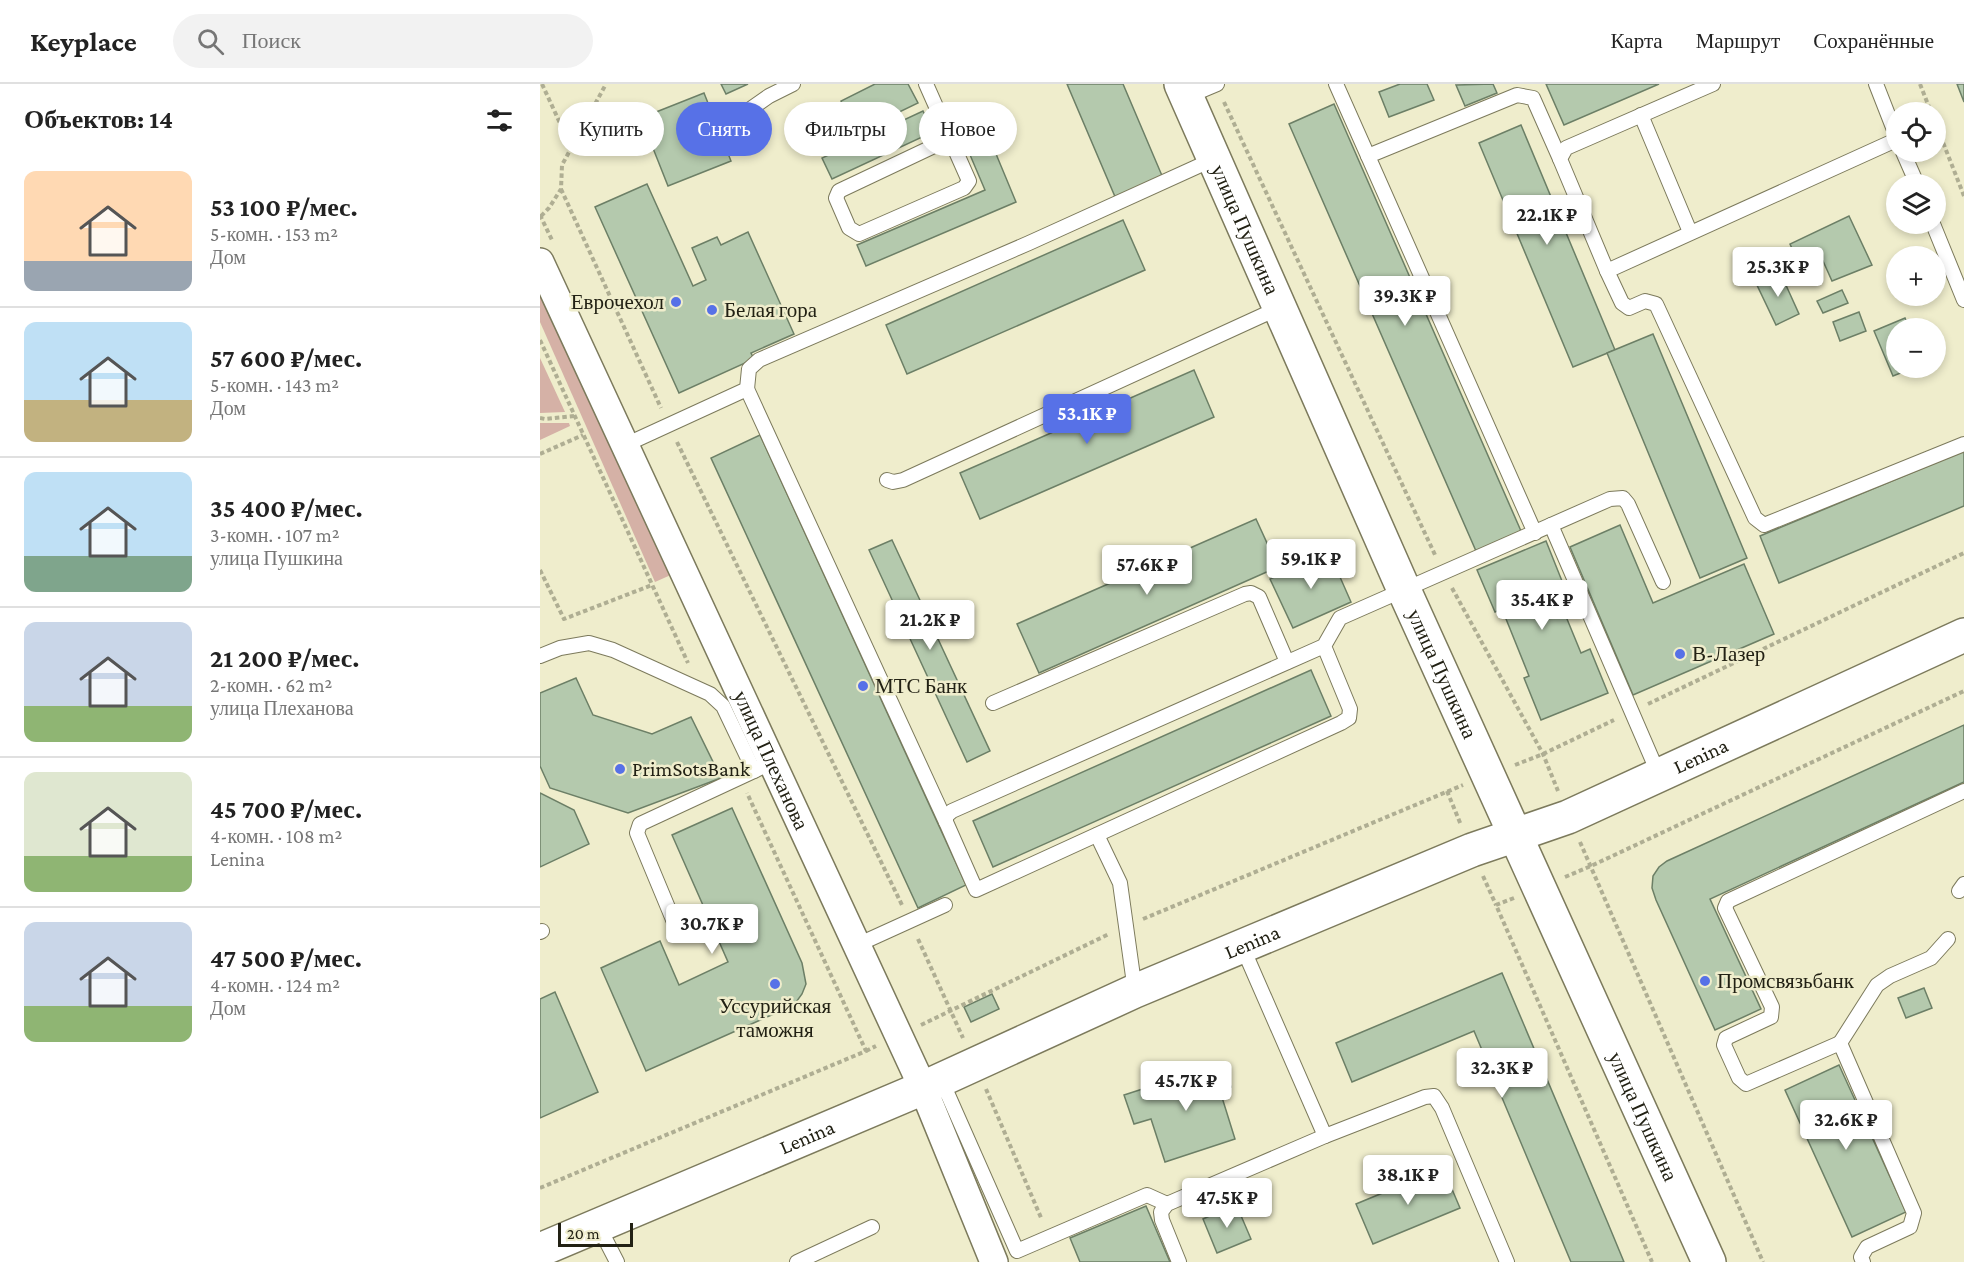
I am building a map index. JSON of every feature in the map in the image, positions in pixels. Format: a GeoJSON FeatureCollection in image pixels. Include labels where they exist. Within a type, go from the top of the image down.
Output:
{"type":"FeatureCollection","features":[{"type":"Feature","properties":{"kind":"main road","name":"улица Пушкина"},"geometry":{"type":"LineString","coordinates":[[1183,90],[1281,307],[1404,590],[1709,1262]]}},
{"type":"Feature","properties":{"kind":"main road","name":"Lenina"},"geometry":{"type":"LineString","coordinates":[[540,1250],[599,1227],[932,1084],[1135,991],[1472,850],[1568,817],[1964,635]]}},
{"type":"Feature","properties":{"kind":"street","name":"улица Плеханова"},"geometry":{"type":"LineString","coordinates":[[540,262],[625,445],[763,767],[857,945],[899,1035],[932,1084],[994,1262]]}},
{"type":"Feature","properties":{"kind":"lane"},"geometry":{"type":"LineString","coordinates":[[760,102],[793,84]]}},
{"type":"Feature","properties":{"kind":"lane"},"geometry":{"type":"LineString","coordinates":[[926,84],[934,102]]}},
{"type":"Feature","properties":{"kind":"lane"},"geometry":{"type":"LineString","coordinates":[[1183,90],[1216,84]]}},
{"type":"Feature","properties":{"kind":"lane"},"geometry":{"type":"LineString","coordinates":[[1336,84],[1535,533]]}},
{"type":"Feature","properties":{"kind":"lane"},"geometry":{"type":"LineString","coordinates":[[1560,159],[1566,148],[1713,84]]}},
{"type":"Feature","properties":{"kind":"lane"},"geometry":{"type":"LineString","coordinates":[[1876,84],[1886,110]]}},
{"type":"Feature","properties":{"kind":"lane"},"geometry":{"type":"LineString","coordinates":[[1368,156],[1517,95],[1533,98],[1622,303],[1629,308],[1646,302],[1656,304],[1755,518],[1764,525],[1964,444]]}},
{"type":"Feature","properties":{"kind":"lane"},"geometry":{"type":"LineString","coordinates":[[1641,115],[1690,232]]}},
{"type":"Feature","properties":{"kind":"lane"},"geometry":{"type":"LineString","coordinates":[[951,138],[969,182],[964,188],[859,234],[849,228],[836,198],[839,191],[951,138]]}},
{"type":"Feature","properties":{"kind":"lane"},"geometry":{"type":"LineString","coordinates":[[1607,271],[1886,144]]}},
{"type":"Feature","properties":{"kind":"lane"},"geometry":{"type":"LineString","coordinates":[[1214,159],[1029,243],[759,360],[749,369],[747,389],[976,890],[1349,718],[1350,709],[1324,646]]}},
{"type":"Feature","properties":{"kind":"lane"},"geometry":{"type":"LineString","coordinates":[[1939,234],[1958,266],[1964,300]]}},
{"type":"Feature","properties":{"kind":"lane"},"geometry":{"type":"LineString","coordinates":[[887,480],[893,482],[903,480],[1281,307]]}},
{"type":"Feature","properties":{"kind":"lane"},"geometry":{"type":"LineString","coordinates":[[625,445],[747,389]]}},
{"type":"Feature","properties":{"kind":"lane"},"geometry":{"type":"LineString","coordinates":[[945,822],[946,816],[952,810],[1324,646],[1340,618],[1610,499],[1623,498],[1628,504],[1663,582]]}},
{"type":"Feature","properties":{"kind":"lane"},"geometry":{"type":"LineString","coordinates":[[1551,525],[1659,775]]}},
{"type":"Feature","properties":{"kind":"lane"},"geometry":{"type":"LineString","coordinates":[[993,703],[1251,593],[1259,597],[1287,662]]}},
{"type":"Feature","properties":{"kind":"lane"},"geometry":{"type":"LineString","coordinates":[[540,656],[560,648],[589,643],[613,650],[710,694],[723,706],[763,767],[640,824],[637,833],[679,934]]}},
{"type":"Feature","properties":{"kind":"lane"},"geometry":{"type":"LineString","coordinates":[[1948,939],[1931,958],[1890,976],[1877,985],[1840,1043],[1746,1084],[1739,1078],[1724,1045],[1726,1038],[1771,1017],[1772,1007],[1725,908],[1728,901],[1964,791]]}},
{"type":"Feature","properties":{"kind":"lane"},"geometry":{"type":"LineString","coordinates":[[1097,835],[1120,883],[1135,991]]}},
{"type":"Feature","properties":{"kind":"lane"},"geometry":{"type":"LineString","coordinates":[[857,945],[945,905]]}},
{"type":"Feature","properties":{"kind":"lane"},"geometry":{"type":"LineString","coordinates":[[1242,946],[1325,1136]]}},
{"type":"Feature","properties":{"kind":"lane"},"geometry":{"type":"LineString","coordinates":[[1840,1043],[1914,1213],[1910,1227],[1867,1247],[1861,1257],[1863,1262]]}},
{"type":"Feature","properties":{"kind":"lane"},"geometry":{"type":"LineString","coordinates":[[932,1084],[1017,1251],[1147,1195],[1167,1204]]}},
{"type":"Feature","properties":{"kind":"lane"},"geometry":{"type":"LineString","coordinates":[[1179,1262],[1162,1220],[1161,1212],[1167,1204],[1325,1136],[1425,1097],[1434,1096],[1442,1108],[1507,1262]]}},
{"type":"Feature","properties":{"kind":"lane"},"geometry":{"type":"LineString","coordinates":[[599,1227],[616,1262]]}},
{"type":"Feature","properties":{"kind":"lane"},"geometry":{"type":"LineString","coordinates":[[797,1262],[872,1227]]}},
{"type":"Feature","properties":{"kind":"path"},"geometry":{"type":"LineString","coordinates":[[542,84],[558,118]]}},
{"type":"Feature","properties":{"kind":"path"},"geometry":{"type":"LineString","coordinates":[[596,102],[606,84]]}},
{"type":"Feature","properties":{"kind":"path"},"geometry":{"type":"LineString","coordinates":[[1216,84],[1443,572],[1543,754],[1568,817],[1763,1262]]}},
{"type":"Feature","properties":{"kind":"path"},"geometry":{"type":"LineString","coordinates":[[1920,84],[1927,102]]}},
{"type":"Feature","properties":{"kind":"path"},"geometry":{"type":"LineString","coordinates":[[1946,151],[1964,196]]}},
{"type":"Feature","properties":{"kind":"path"},"geometry":{"type":"LineString","coordinates":[[567,156],[562,165],[561,189],[669,424],[910,921],[993,1104],[1049,1237]]}},
{"type":"Feature","properties":{"kind":"path"},"geometry":{"type":"LineString","coordinates":[[540,216],[549,208],[561,189]]}},
{"type":"Feature","properties":{"kind":"path"},"geometry":{"type":"LineString","coordinates":[[540,340],[700,690]]}},
{"type":"Feature","properties":{"kind":"path"},"geometry":{"type":"LineString","coordinates":[[540,418],[545,420],[574,416]]}},
{"type":"Feature","properties":{"kind":"path"},"geometry":{"type":"LineString","coordinates":[[540,454],[583,435]]}},
{"type":"Feature","properties":{"kind":"path"},"geometry":{"type":"LineString","coordinates":[[540,1188],[866,1051],[1126,926],[1543,754],[1964,553]]}},
{"type":"Feature","properties":{"kind":"path"},"geometry":{"type":"LineString","coordinates":[[540,570],[564,619],[652,585]]}},
{"type":"Feature","properties":{"kind":"path"},"geometry":{"type":"LineString","coordinates":[[1652,1262],[1496,905],[1591,866],[1964,691]]}},
{"type":"Feature","properties":{"kind":"path"},"geometry":{"type":"LineString","coordinates":[[740,777],[866,1051]]}},
{"type":"Feature","properties":{"kind":"shaded area"},"geometry":{"type":"Polygon","coordinates":[[[540,274],[673,574],[655,582],[540,322],[540,274]]]}},
{"type":"Feature","properties":{"kind":"shaded area"},"geometry":{"type":"Polygon","coordinates":[[[540,358],[565,412],[540,413],[540,358]]]}},
{"type":"Feature","properties":{"kind":"shaded area"},"geometry":{"type":"Polygon","coordinates":[[[540,423],[569,423],[570,426],[540,440],[540,423]]]}},
{"type":"Feature","properties":{"kind":"building"},"geometry":{"type":"Polygon","coordinates":[[[721,84],[748,84],[726,94],[721,84]]]}},
{"type":"Feature","properties":{"kind":"building"},"geometry":{"type":"Polygon","coordinates":[[[875,84],[908,84],[918,103],[907,108],[907,102],[841,101],[875,84]]]}},
{"type":"Feature","properties":{"kind":"building"},"geometry":{"type":"Polygon","coordinates":[[[1067,84],[1123,84],[1163,178],[1116,199],[1067,84]]]}},
{"type":"Feature","properties":{"kind":"building"},"geometry":{"type":"Polygon","coordinates":[[[1400,84],[1427,84],[1434,100],[1389,117],[1379,92],[1400,84]]]}},
{"type":"Feature","properties":{"kind":"building"},"geometry":{"type":"Polygon","coordinates":[[[1493,84],[1497,93],[1465,106],[1456,85],[1493,84]]]}},
{"type":"Feature","properties":{"kind":"building"},"geometry":{"type":"Polygon","coordinates":[[[1546,84],[1659,84],[1564,125],[1546,84]]]}},
{"type":"Feature","properties":{"kind":"building"},"geometry":{"type":"Polygon","coordinates":[[[1957,84],[1964,84],[1964,102],[1957,84]]]}},
{"type":"Feature","properties":{"kind":"building"},"geometry":{"type":"Polygon","coordinates":[[[704,93],[708,102],[681,102],[704,93]]]}},
{"type":"Feature","properties":{"kind":"building"},"geometry":{"type":"Polygon","coordinates":[[[676,104],[676,156],[729,156],[731,161],[668,186],[656,156],[664,156],[664,109],[676,104]]]}},
{"type":"Feature","properties":{"kind":"building"},"geometry":{"type":"Polygon","coordinates":[[[1334,104],[1521,531],[1476,551],[1289,124],[1334,104]]]}},
{"type":"Feature","properties":{"kind":"building"},"geometry":{"type":"Polygon","coordinates":[[[919,113],[919,139],[907,144],[907,118],[919,113]]]}},
{"type":"Feature","properties":{"kind":"building"},"geometry":{"type":"Polygon","coordinates":[[[1521,125],[1615,350],[1573,367],[1479,143],[1521,125]]]}},
{"type":"Feature","properties":{"kind":"building"},"geometry":{"type":"Polygon","coordinates":[[[826,156],[881,156],[832,179],[822,158],[826,156]]]}},
{"type":"Feature","properties":{"kind":"building"},"geometry":{"type":"Polygon","coordinates":[[[970,156],[997,156],[1016,202],[866,266],[857,245],[985,190],[970,156]]]}},
{"type":"Feature","properties":{"kind":"building","name":"Белая гора"},"geometry":{"type":"Polygon","coordinates":[[[647,184],[693,286],[706,280],[692,248],[717,237],[721,245],[748,232],[794,334],[751,353],[754,359],[679,393],[595,207],[647,184]]]}},
{"type":"Feature","properties":{"kind":"building"},"geometry":{"type":"Polygon","coordinates":[[[1849,216],[1872,265],[1832,281],[1823,261],[1802,271],[1790,244],[1849,216]]]}},
{"type":"Feature","properties":{"kind":"building"},"geometry":{"type":"Polygon","coordinates":[[[1123,220],[1145,270],[907,374],[886,325],[1123,220]]]}},
{"type":"Feature","properties":{"kind":"building"},"geometry":{"type":"Polygon","coordinates":[[[1780,272],[1799,314],[1776,325],[1756,283],[1780,272]]]}},
{"type":"Feature","properties":{"kind":"building"},"geometry":{"type":"Polygon","coordinates":[[[1842,290],[1848,303],[1823,313],[1817,301],[1842,290]]]}},
{"type":"Feature","properties":{"kind":"building"},"geometry":{"type":"Polygon","coordinates":[[[1859,312],[1866,331],[1840,341],[1833,322],[1859,312]]]}},
{"type":"Feature","properties":{"kind":"building"},"geometry":{"type":"Polygon","coordinates":[[[1886,326],[1886,359],[1874,331],[1886,326]]]}},
{"type":"Feature","properties":{"kind":"building"},"geometry":{"type":"Polygon","coordinates":[[[1653,334],[1747,558],[1700,578],[1607,353],[1653,334]]]}},
{"type":"Feature","properties":{"kind":"building"},"geometry":{"type":"Polygon","coordinates":[[[1194,370],[1214,417],[980,519],[960,473],[1194,370]]]}},
{"type":"Feature","properties":{"kind":"building"},"geometry":{"type":"Polygon","coordinates":[[[760,435],[966,885],[918,908],[711,458],[760,435]]]}},
{"type":"Feature","properties":{"kind":"building"},"geometry":{"type":"Polygon","coordinates":[[[1964,451],[1964,506],[1779,583],[1760,536],[1964,451]]]}},
{"type":"Feature","properties":{"kind":"building"},"geometry":{"type":"Polygon","coordinates":[[[1256,519],[1278,567],[1039,673],[1017,624],[1256,519]]]}},
{"type":"Feature","properties":{"kind":"building"},"geometry":{"type":"Polygon","coordinates":[[[1620,525],[1653,603],[1744,564],[1774,634],[1633,695],[1570,547],[1620,525]]]}},
{"type":"Feature","properties":{"kind":"building"},"geometry":{"type":"Polygon","coordinates":[[[892,540],[990,751],[967,762],[869,550],[892,540]]]}},
{"type":"Feature","properties":{"kind":"building"},"geometry":{"type":"Polygon","coordinates":[[[1546,541],[1562,581],[1553,585],[1581,653],[1590,649],[1608,693],[1541,720],[1524,678],[1529,676],[1502,609],[1495,612],[1477,570],[1546,541]]]}},
{"type":"Feature","properties":{"kind":"building"},"geometry":{"type":"Polygon","coordinates":[[[1329,552],[1351,602],[1293,628],[1270,579],[1329,552]]]}},
{"type":"Feature","properties":{"kind":"building"},"geometry":{"type":"Polygon","coordinates":[[[1311,670],[1331,716],[993,867],[973,821],[1311,670]]]}},
{"type":"Feature","properties":{"kind":"building"},"geometry":{"type":"Polygon","coordinates":[[[576,678],[593,715],[652,734],[691,717],[721,778],[628,813],[550,788],[540,766],[540,693],[576,678]]]}},
{"type":"Feature","properties":{"kind":"building"},"geometry":{"type":"Polygon","coordinates":[[[1964,725],[1964,782],[1710,899],[1761,1009],[1715,1030],[1656,900],[1652,888],[1653,876],[1659,867],[1667,861],[1964,725]]]}},
{"type":"Feature","properties":{"kind":"building"},"geometry":{"type":"Polygon","coordinates":[[[540,793],[574,810],[589,844],[540,867],[540,793]]]}},
{"type":"Feature","properties":{"kind":"building"},"geometry":{"type":"Polygon","coordinates":[[[732,808],[802,963],[806,984],[794,1005],[646,1071],[601,968],[660,941],[679,985],[728,962],[672,835],[732,808]]]}},
{"type":"Feature","properties":{"kind":"building"},"geometry":{"type":"Polygon","coordinates":[[[1502,973],[1624,1262],[1571,1262],[1474,1031],[1352,1082],[1336,1043],[1502,973]]]}},
{"type":"Feature","properties":{"kind":"building"},"geometry":{"type":"Polygon","coordinates":[[[1924,988],[1932,1008],[1906,1018],[1898,998],[1924,988]]]}},
{"type":"Feature","properties":{"kind":"building"},"geometry":{"type":"Polygon","coordinates":[[[555,992],[598,1092],[540,1118],[540,999],[555,992]]]}},
{"type":"Feature","properties":{"kind":"building"},"geometry":{"type":"Polygon","coordinates":[[[992,994],[999,1009],[971,1022],[964,1007],[992,994]]]}},
{"type":"Feature","properties":{"kind":"building"},"geometry":{"type":"Polygon","coordinates":[[[1223,1063],[1231,1087],[1220,1091],[1235,1139],[1165,1162],[1151,1119],[1134,1124],[1124,1095],[1223,1063]]]}},
{"type":"Feature","properties":{"kind":"building"},"geometry":{"type":"Polygon","coordinates":[[[1839,1065],[1906,1212],[1852,1237],[1785,1090],[1839,1065]]]}},
{"type":"Feature","properties":{"kind":"building"},"geometry":{"type":"Polygon","coordinates":[[[1443,1168],[1460,1208],[1373,1244],[1356,1204],[1443,1168]]]}},
{"type":"Feature","properties":{"kind":"building"},"geometry":{"type":"Polygon","coordinates":[[[1236,1204],[1251,1239],[1217,1253],[1203,1219],[1236,1204]]]}},
{"type":"Feature","properties":{"kind":"building"},"geometry":{"type":"Polygon","coordinates":[[[1146,1206],[1170,1262],[1080,1262],[1070,1238],[1146,1206]]]}},
{"type":"Feature","properties":{"kind":"place","name":"Еврочехол"},"geometry":{"type":"Point","coordinates":[676,302]}},
{"type":"Feature","properties":{"kind":"place","name":"Белая гора"},"geometry":{"type":"Point","coordinates":[712,310]}},
{"type":"Feature","properties":{"kind":"place","name":"В-Лазер"},"geometry":{"type":"Point","coordinates":[1680,654]}},
{"type":"Feature","properties":{"kind":"place","name":"МТС Банк"},"geometry":{"type":"Point","coordinates":[863,686]}},
{"type":"Feature","properties":{"kind":"place","name":"PrimSotsBank"},"geometry":{"type":"Point","coordinates":[620,769]}},
{"type":"Feature","properties":{"kind":"place","name":"Промсвязьбанк"},"geometry":{"type":"Point","coordinates":[1705,981]}},
{"type":"Feature","properties":{"kind":"place","name":"Уссурийская таможня"},"geometry":{"type":"Point","coordinates":[775,984]}}]}
